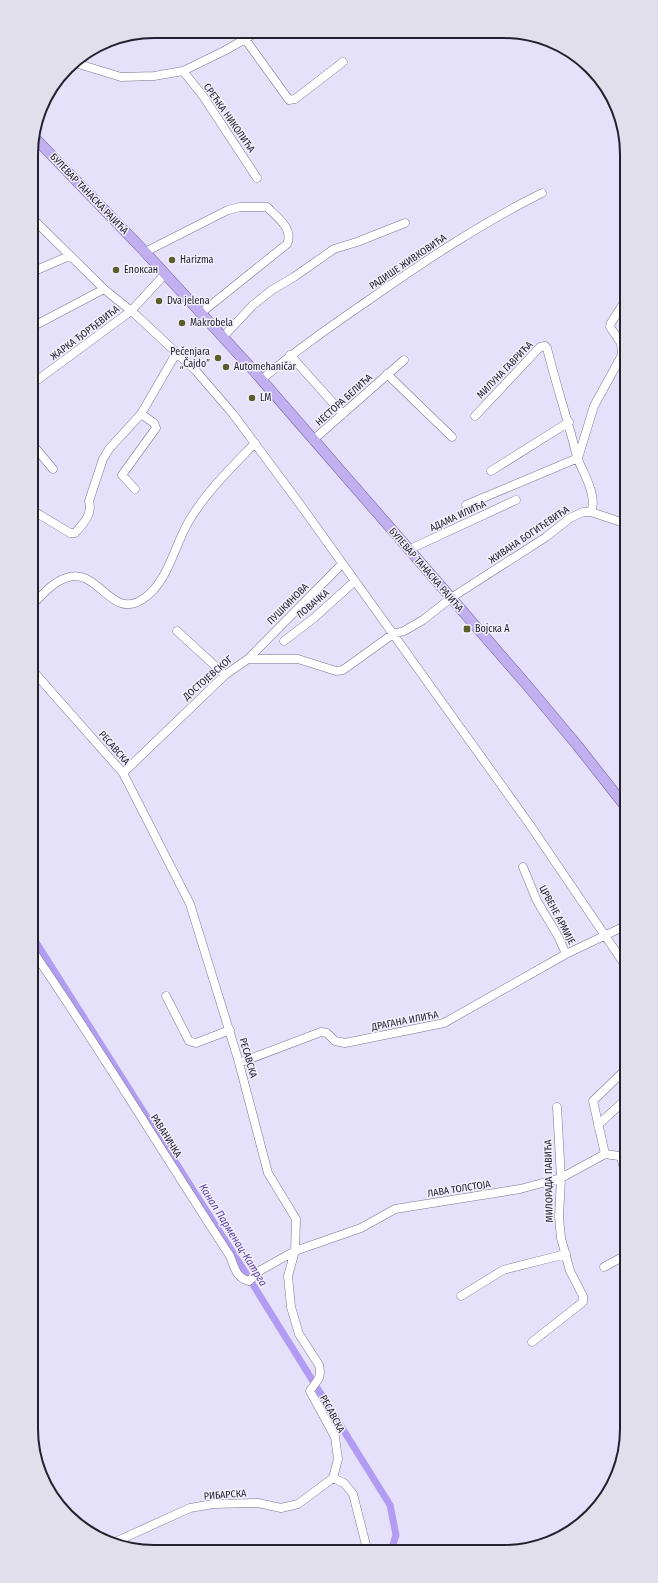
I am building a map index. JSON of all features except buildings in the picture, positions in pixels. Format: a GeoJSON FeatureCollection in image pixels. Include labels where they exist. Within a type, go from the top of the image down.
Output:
{"type":"FeatureCollection","features":[{"type":"Feature","properties":{"kind":"main road","name":"БУЛЕВАР ТАНАСКА РАЈИЋА"},"geometry":{"type":"LineString","coordinates":[[39,142],[145,252],[262,380],[577,744],[620,800]]}},
{"type":"Feature","properties":{"kind":"street"},"geometry":{"type":"LineString","coordinates":[[81,65],[121,77],[154,76],[183,71],[245,39],[289,100],[294,99],[343,62]]}},
{"type":"Feature","properties":{"kind":"street","name":"СРЕЋКА НИКОЛИЋА"},"geometry":{"type":"LineString","coordinates":[[183,71],[203,96],[257,178]]}},
{"type":"Feature","properties":{"kind":"street","name":"РАДИШЕ ЖИВКОВИЋА"},"geometry":{"type":"LineString","coordinates":[[262,380],[290,355],[438,252],[511,208],[542,192]]}},
{"type":"Feature","properties":{"kind":"street"},"geometry":{"type":"LineString","coordinates":[[145,252],[228,210],[240,207],[267,207],[283,222],[290,233],[287,244],[201,312]]}},
{"type":"Feature","properties":{"kind":"street"},"geometry":{"type":"LineString","coordinates":[[38,223],[69,256],[104,289],[177,352],[213,391],[255,443],[530,826],[620,958]]}},
{"type":"Feature","properties":{"kind":"street"},"geometry":{"type":"LineString","coordinates":[[223,337],[253,304],[334,248],[357,242],[405,223]]}},
{"type":"Feature","properties":{"kind":"street"},"geometry":{"type":"LineString","coordinates":[[38,269],[69,256]]}},
{"type":"Feature","properties":{"kind":"street","name":"ЖАРКА ЂОРЂЕВИЋА"},"geometry":{"type":"LineString","coordinates":[[38,380],[131,311],[165,274]]}},
{"type":"Feature","properties":{"kind":"street"},"geometry":{"type":"LineString","coordinates":[[38,324],[104,289]]}},
{"type":"Feature","properties":{"kind":"street"},"geometry":{"type":"LineString","coordinates":[[620,308],[611,322],[610,328],[620,342]]}},
{"type":"Feature","properties":{"kind":"street","name":"МИЛУНА ГАВРИЋА"},"geometry":{"type":"LineString","coordinates":[[475,416],[542,346],[547,348],[559,396],[569,422],[578,458],[591,491],[593,505],[591,512]]}},
{"type":"Feature","properties":{"kind":"street"},"geometry":{"type":"LineString","coordinates":[[38,514],[70,533],[75,533],[89,514],[91,507],[90,501],[103,459],[109,449],[141,414],[177,352]]}},
{"type":"Feature","properties":{"kind":"street"},"geometry":{"type":"LineString","coordinates":[[290,355],[343,414]]}},
{"type":"Feature","properties":{"kind":"street"},"geometry":{"type":"LineString","coordinates":[[466,505],[578,458],[594,406],[620,359]]}},
{"type":"Feature","properties":{"kind":"street","name":"НЕСТОРА БЕЛИЋА"},"geometry":{"type":"LineString","coordinates":[[313,440],[404,360]]}},
{"type":"Feature","properties":{"kind":"street","name":"НЕСТОРА БЕЛИЋА"},"geometry":{"type":"LineString","coordinates":[[387,374],[452,437]]}},
{"type":"Feature","properties":{"kind":"street"},"geometry":{"type":"LineString","coordinates":[[135,489],[122,475],[156,428],[154,423],[141,414]]}},
{"type":"Feature","properties":{"kind":"street"},"geometry":{"type":"LineString","coordinates":[[491,470],[569,422]]}},
{"type":"Feature","properties":{"kind":"street"},"geometry":{"type":"LineString","coordinates":[[38,599],[54,585],[65,578],[72,576],[84,578],[99,586],[110,598],[123,605],[133,604],[144,599],[157,586],[189,522],[216,484],[255,443]]}},
{"type":"Feature","properties":{"kind":"street"},"geometry":{"type":"LineString","coordinates":[[38,451],[53,469]]}},
{"type":"Feature","properties":{"kind":"street","name":"АДАМА ИЛИЋА"},"geometry":{"type":"LineString","coordinates":[[408,550],[516,500]]}},
{"type":"Feature","properties":{"kind":"street","name":"ЖИВАНА БОГИЋЕВИЋА"},"geometry":{"type":"LineString","coordinates":[[451,598],[546,537],[570,518],[583,512],[591,512]]}},
{"type":"Feature","properties":{"kind":"street"},"geometry":{"type":"LineString","coordinates":[[591,512],[620,522]]}},
{"type":"Feature","properties":{"kind":"street","name":"ПУШКИНОВА"},"geometry":{"type":"LineString","coordinates":[[248,659],[342,564]]}},
{"type":"Feature","properties":{"kind":"street","name":"ЛОВАЧКА"},"geometry":{"type":"LineString","coordinates":[[284,641],[314,618],[354,581]]}},
{"type":"Feature","properties":{"kind":"street","name":"ДОСТОЈЕВСКОГ"},"geometry":{"type":"LineString","coordinates":[[123,773],[225,675],[248,659],[298,659],[336,671],[350,666],[393,634],[404,631],[423,620],[451,598]]}},
{"type":"Feature","properties":{"kind":"street"},"geometry":{"type":"LineString","coordinates":[[176,631],[225,675]]}},
{"type":"Feature","properties":{"kind":"street","name":"РЕСАВСКА"},"geometry":{"type":"LineString","coordinates":[[38,677],[123,773],[190,904],[230,1030],[268,1173],[296,1219],[296,1251],[288,1276],[291,1306],[299,1334],[319,1365],[319,1378],[310,1391],[335,1437],[338,1459],[333,1478]]}},
{"type":"Feature","properties":{"kind":"street","name":"ЦРВЕНЕ АРМИЈЕ"},"geometry":{"type":"LineString","coordinates":[[524,867],[537,901],[558,936],[566,954],[605,936]]}},
{"type":"Feature","properties":{"kind":"street"},"geometry":{"type":"LineString","coordinates":[[605,936],[620,928]]}},
{"type":"Feature","properties":{"kind":"street","name":"ДРАГАНА ИЛИЋА"},"geometry":{"type":"LineString","coordinates":[[239,1063],[321,1032],[327,1034],[334,1041],[345,1043],[444,1023],[566,954]]}},
{"type":"Feature","properties":{"kind":"street","name":"РАВАНИЧКА"},"geometry":{"type":"LineString","coordinates":[[38,959],[89,1034],[230,1256],[237,1275],[242,1279],[250,1280],[260,1270],[296,1251]]}},
{"type":"Feature","properties":{"kind":"street"},"geometry":{"type":"LineString","coordinates":[[166,996],[189,1041],[196,1043],[230,1030]]}},
{"type":"Feature","properties":{"kind":"street"},"geometry":{"type":"LineString","coordinates":[[620,1075],[593,1102],[605,1154],[620,1156]]}},
{"type":"Feature","properties":{"kind":"street"},"geometry":{"type":"LineString","coordinates":[[598,1125],[620,1105]]}},
{"type":"Feature","properties":{"kind":"street","name":"МИЛОРАДА ПАВИЋА"},"geometry":{"type":"LineString","coordinates":[[532,1342],[583,1302],[583,1296],[570,1271],[561,1238],[561,1178],[557,1107]]}},
{"type":"Feature","properties":{"kind":"street","name":"ЛАВА ТОЛСТОЈА"},"geometry":{"type":"LineString","coordinates":[[296,1251],[361,1228],[395,1209],[520,1189],[561,1178],[605,1154]]}},
{"type":"Feature","properties":{"kind":"street"},"geometry":{"type":"LineString","coordinates":[[461,1296],[502,1270],[566,1254]]}},
{"type":"Feature","properties":{"kind":"street"},"geometry":{"type":"LineString","coordinates":[[604,1267],[620,1258]]}},
{"type":"Feature","properties":{"kind":"street"},"geometry":{"type":"LineString","coordinates":[[333,1478],[344,1483],[353,1494],[366,1545]]}},
{"type":"Feature","properties":{"kind":"street","name":"РИБАРСКА"},"geometry":{"type":"LineString","coordinates":[[120,1540],[190,1508],[213,1504],[258,1503],[281,1508],[298,1504],[333,1478]]}},
{"type":"Feature","properties":{"kind":"waterway","name":"Канал Парменац-Катрга"},"geometry":{"type":"LineString","coordinates":[[38,945],[247,1275],[390,1505],[396,1535],[393,1545]]}},
{"type":"Feature","properties":{"kind":"place","name":"Harizma"},"geometry":{"type":"Point","coordinates":[172,260]}},
{"type":"Feature","properties":{"kind":"place","name":"Епоксан"},"geometry":{"type":"Point","coordinates":[116,270]}},
{"type":"Feature","properties":{"kind":"place","name":"Dva jelena"},"geometry":{"type":"Point","coordinates":[159,301]}},
{"type":"Feature","properties":{"kind":"place","name":"Makrobela"},"geometry":{"type":"Point","coordinates":[182,323]}},
{"type":"Feature","properties":{"kind":"place","name":"Pečenjara „Čajdo”"},"geometry":{"type":"Point","coordinates":[218,358]}},
{"type":"Feature","properties":{"kind":"place","name":"Automehaničar"},"geometry":{"type":"Point","coordinates":[226,367]}},
{"type":"Feature","properties":{"kind":"place","name":"LM"},"geometry":{"type":"Point","coordinates":[252,398]}},
{"type":"Feature","properties":{"kind":"place","name":"Војска А"},"geometry":{"type":"Point","coordinates":[467,629]}}]}
